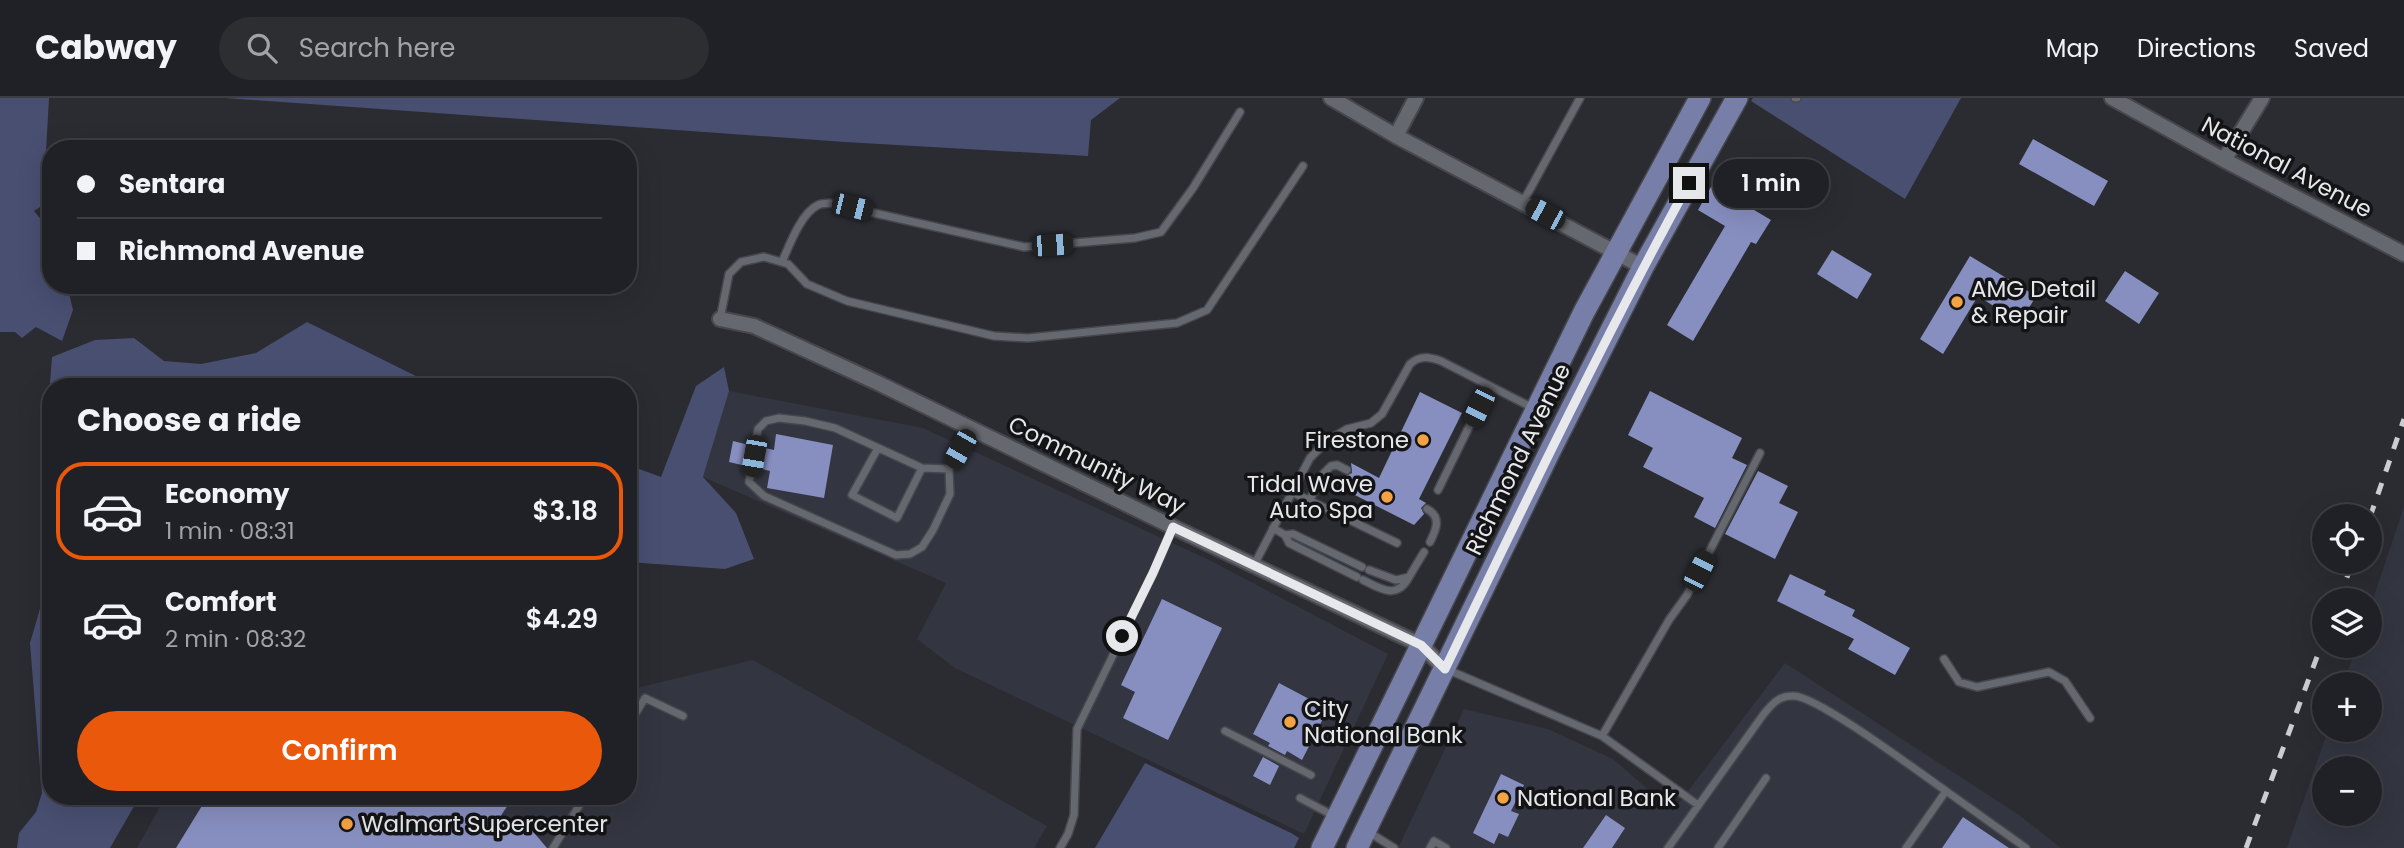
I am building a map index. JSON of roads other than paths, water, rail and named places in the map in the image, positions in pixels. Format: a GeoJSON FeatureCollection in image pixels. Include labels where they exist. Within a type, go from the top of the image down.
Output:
{"type":"FeatureCollection","features":[{"type":"Feature","properties":{"kind":"main road","name":"Richmond Avenue"},"geometry":{"type":"LineString","coordinates":[[1322,848],[1615,253],[1700,98]]}},
{"type":"Feature","properties":{"kind":"main road","name":"Richmond Avenue"},"geometry":{"type":"LineString","coordinates":[[1362,839],[1643,267],[1737,98]]}},
{"type":"Feature","properties":{"kind":"street"},"geometry":{"type":"LineString","coordinates":[[1331,98],[1643,267]]}},
{"type":"Feature","properties":{"kind":"street"},"geometry":{"type":"LineString","coordinates":[[1396,135],[1416,98]]}},
{"type":"Feature","properties":{"kind":"street","name":"National Avenue"},"geometry":{"type":"LineString","coordinates":[[2112,98],[2404,254]]}},
{"type":"Feature","properties":{"kind":"street"},"geometry":{"type":"LineString","coordinates":[[2224,160],[2262,98]]}},
{"type":"Feature","properties":{"kind":"street","name":"Community Way"},"geometry":{"type":"LineString","coordinates":[[720,319],[754,326],[1421,645],[1445,669]]}},
{"type":"Feature","properties":{"kind":"lane"},"geometry":{"type":"LineString","coordinates":[[1522,202],[1580,98]]}},
{"type":"Feature","properties":{"kind":"lane"},"geometry":{"type":"LineString","coordinates":[[782,262],[805,217],[818,205],[830,203],[1024,247],[1135,238],[1161,232],[1193,188],[1240,112]]}},
{"type":"Feature","properties":{"kind":"lane"},"geometry":{"type":"LineString","coordinates":[[720,319],[729,274],[741,262],[764,257],[788,264],[807,284],[847,301],[994,337],[1028,338],[1177,323],[1207,310],[1303,166]]}},
{"type":"Feature","properties":{"kind":"lane"},"geometry":{"type":"LineString","coordinates":[[1253,565],[1310,458],[1326,441],[1347,429],[1371,423],[1382,414],[1410,364],[1417,358],[1441,360],[1536,410]]}},
{"type":"Feature","properties":{"kind":"lane"},"geometry":{"type":"LineString","coordinates":[[1438,490],[1489,386]]}},
{"type":"Feature","properties":{"kind":"lane"},"geometry":{"type":"LineString","coordinates":[[949,469],[922,468],[835,428],[779,418],[766,421],[758,429],[749,482],[764,496],[896,555],[910,554],[922,547],[950,494],[949,469],[972,429]]}},
{"type":"Feature","properties":{"kind":"lane"},"geometry":{"type":"LineString","coordinates":[[878,448],[852,495],[897,518],[922,468]]}},
{"type":"Feature","properties":{"kind":"lane"},"geometry":{"type":"LineString","coordinates":[[1602,736],[1669,620],[1687,595],[1760,453]]}},
{"type":"Feature","properties":{"kind":"lane"},"geometry":{"type":"LineString","coordinates":[[1309,501],[1324,473],[1331,466],[1337,465],[1347,470]]}},
{"type":"Feature","properties":{"kind":"lane"},"geometry":{"type":"LineString","coordinates":[[1292,492],[1397,543]]}},
{"type":"Feature","properties":{"kind":"lane"},"geometry":{"type":"LineString","coordinates":[[1427,509],[1434,513],[1437,519],[1437,527],[1430,542]]}},
{"type":"Feature","properties":{"kind":"lane"},"geometry":{"type":"LineString","coordinates":[[1060,848],[1074,815],[1077,729],[1173,527]]}},
{"type":"Feature","properties":{"kind":"lane"},"geometry":{"type":"LineString","coordinates":[[1273,528],[1285,535],[1289,543],[1387,591],[1405,586],[1424,552]]}},
{"type":"Feature","properties":{"kind":"lane"},"geometry":{"type":"LineString","coordinates":[[1285,535],[1293,534],[1396,580],[1409,577]]}},
{"type":"Feature","properties":{"kind":"lane"},"geometry":{"type":"LineString","coordinates":[[1944,659],[1959,682],[1977,687],[2049,672],[2065,681],[2090,718]]}},
{"type":"Feature","properties":{"kind":"lane"},"geometry":{"type":"LineString","coordinates":[[1445,669],[1602,736],[1698,805]]}},
{"type":"Feature","properties":{"kind":"lane"},"geometry":{"type":"LineString","coordinates":[[1668,848],[1776,699],[1795,696],[1827,710],[2026,848]]}},
{"type":"Feature","properties":{"kind":"lane"},"geometry":{"type":"LineString","coordinates":[[637,711],[645,698],[682,716]]}},
{"type":"Feature","properties":{"kind":"lane"},"geometry":{"type":"LineString","coordinates":[[1225,731],[1311,775]]}},
{"type":"Feature","properties":{"kind":"lane"},"geometry":{"type":"LineString","coordinates":[[1718,848],[1766,778]]}},
{"type":"Feature","properties":{"kind":"lane"},"geometry":{"type":"LineString","coordinates":[[1906,848],[1946,791]]}},
{"type":"Feature","properties":{"kind":"lane"},"geometry":{"type":"LineString","coordinates":[[1300,798],[1337,818]]}},
{"type":"Feature","properties":{"kind":"lane"},"geometry":{"type":"LineString","coordinates":[[552,848],[579,805]]}},
{"type":"Feature","properties":{"kind":"lane"},"geometry":{"type":"LineString","coordinates":[[1362,839],[1394,848]]}},
{"type":"Feature","properties":{"kind":"lane"},"geometry":{"type":"LineString","coordinates":[[1430,848],[1434,841],[1446,848]]}},
{"type":"Feature","properties":{"kind":"railway"},"geometry":{"type":"LineString","coordinates":[[2375,504],[2404,419]]}},
{"type":"Feature","properties":{"kind":"railway"},"geometry":{"type":"LineString","coordinates":[[2343,588],[2348,574]]}},
{"type":"Feature","properties":{"kind":"railway"},"geometry":{"type":"LineString","coordinates":[[2246,848],[2317,658]]}},
{"type":"Feature","properties":{"kind":"place","name":"AMG Detail & Repair"},"geometry":{"type":"Point","coordinates":[1957,302]}},
{"type":"Feature","properties":{"kind":"place","name":"Firestone"},"geometry":{"type":"Point","coordinates":[1423,440]}},
{"type":"Feature","properties":{"kind":"place","name":"Tidal Wave Auto Spa"},"geometry":{"type":"Point","coordinates":[1387,497]}},
{"type":"Feature","properties":{"kind":"place","name":"City National Bank"},"geometry":{"type":"Point","coordinates":[1290,722]}},
{"type":"Feature","properties":{"kind":"place","name":"National Bank"},"geometry":{"type":"Point","coordinates":[1503,798]}},
{"type":"Feature","properties":{"kind":"place","name":"Walmart Supercenter"},"geometry":{"type":"Point","coordinates":[347,824]}}]}
